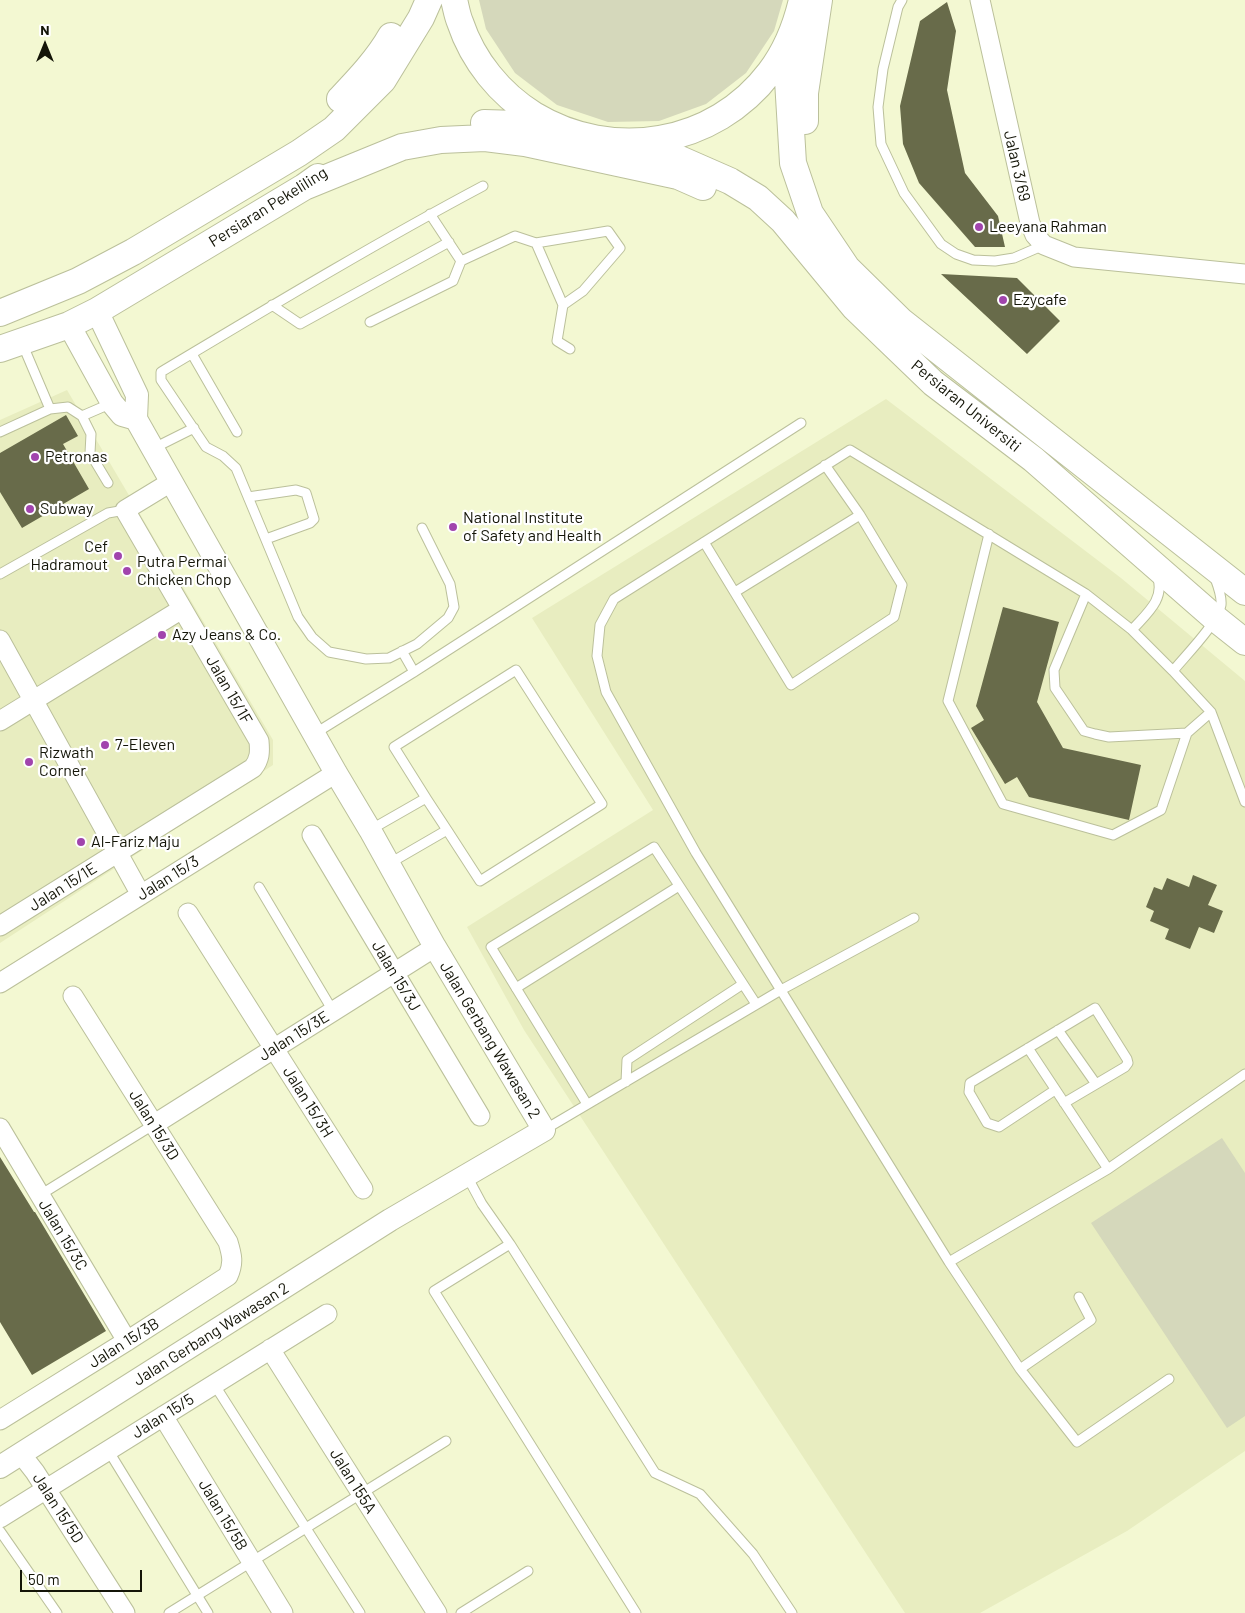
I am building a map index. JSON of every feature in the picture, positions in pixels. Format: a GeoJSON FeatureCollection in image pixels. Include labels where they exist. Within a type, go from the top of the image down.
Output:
{"type":"FeatureCollection","features":[{"type":"Feature","properties":{"kind":"main road"},"geometry":{"type":"LineString","coordinates":[[225,196],[321,118],[354,85],[385,47],[410,0]]}},
{"type":"Feature","properties":{"kind":"main road","name":"Persiaran Pekeliling"},"geometry":{"type":"LineString","coordinates":[[0,313],[78,281],[133,252],[300,152],[334,129],[383,80],[421,18],[429,0]]}},
{"type":"Feature","properties":{"kind":"main road"},"geometry":{"type":"LineString","coordinates":[[454,0],[460,22],[474,54],[495,83],[520,106],[551,125],[572,134],[618,142],[641,142],[678,135],[699,128],[726,113],[750,95],[770,72],[786,47],[798,20],[802,0]]}},
{"type":"Feature","properties":{"kind":"main road"},"geometry":{"type":"LineString","coordinates":[[820,0],[805,93],[805,131],[814,179],[832,221],[869,272],[960,368]]}},
{"type":"Feature","properties":{"kind":"main road","name":"Persiaran Universiti"},"geometry":{"type":"LineString","coordinates":[[786,47],[793,163],[810,213],[847,268],[901,321],[1245,592]]}},
{"type":"Feature","properties":{"kind":"main road","name":"Persiaran Pekeliling"},"geometry":{"type":"LineString","coordinates":[[11,346],[69,325],[97,312],[304,187],[358,149],[388,136],[423,126],[475,123],[551,125]]}},
{"type":"Feature","properties":{"kind":"main road"},"geometry":{"type":"LineString","coordinates":[[304,187],[402,147],[440,140],[476,139],[525,143],[678,176],[724,196],[765,224],[792,250],[859,330],[883,350],[933,383]]}},
{"type":"Feature","properties":{"kind":"main road","name":"Persiaran Universiti"},"geometry":{"type":"LineString","coordinates":[[641,142],[730,181],[758,198],[783,221],[855,308],[933,383],[1033,459],[1152,562],[1228,633]]}},
{"type":"Feature","properties":{"kind":"street","name":"Jalan 3/69"},"geometry":{"type":"LineString","coordinates":[[980,0],[1030,223],[1035,235],[1044,245]]}},
{"type":"Feature","properties":{"kind":"street"},"geometry":{"type":"LineString","coordinates":[[1044,245],[1074,257],[1245,274]]}},
{"type":"Feature","properties":{"kind":"street"},"geometry":{"type":"LineString","coordinates":[[97,312],[137,395],[136,419]]}},
{"type":"Feature","properties":{"kind":"street","name":"Jalan Gerbang Wawasan 2"},"geometry":{"type":"LineString","coordinates":[[0,1467],[382,1225],[544,1130],[435,947],[136,419],[122,414],[112,403],[69,325]]}},
{"type":"Feature","properties":{"kind":"street"},"geometry":{"type":"LineString","coordinates":[[125,510],[171,482]]}},
{"type":"Feature","properties":{"kind":"street","name":"Jalan 15/1F"},"geometry":{"type":"LineString","coordinates":[[125,510],[259,741],[260,752],[258,762],[253,768]]}},
{"type":"Feature","properties":{"kind":"street"},"geometry":{"type":"LineString","coordinates":[[0,721],[182,609]]}},
{"type":"Feature","properties":{"kind":"street"},"geometry":{"type":"LineString","coordinates":[[0,640],[141,895]]}},
{"type":"Feature","properties":{"kind":"street","name":"Jalan 15/1E"},"geometry":{"type":"LineString","coordinates":[[0,926],[253,768]]}},
{"type":"Feature","properties":{"kind":"street","name":"Jalan 15/3"},"geometry":{"type":"LineString","coordinates":[[0,983],[336,773]]}},
{"type":"Feature","properties":{"kind":"street","name":"Jalan 15/3J"},"geometry":{"type":"LineString","coordinates":[[312,836],[480,1116]]}},
{"type":"Feature","properties":{"kind":"street","name":"Jalan 15/3H"},"geometry":{"type":"LineString","coordinates":[[188,912],[363,1189]]}},
{"type":"Feature","properties":{"kind":"street","name":"Jalan 15/3E"},"geometry":{"type":"LineString","coordinates":[[154,1125],[435,947]]}},
{"type":"Feature","properties":{"kind":"street","name":"Jalan 15/3D"},"geometry":{"type":"LineString","coordinates":[[73,996],[228,1242],[232,1255]]}},
{"type":"Feature","properties":{"kind":"street","name":"Jalan 15/3C"},"geometry":{"type":"LineString","coordinates":[[0,1128],[127,1341]]}},
{"type":"Feature","properties":{"kind":"street","name":"Jalan 15/3B"},"geometry":{"type":"LineString","coordinates":[[3,1413],[127,1341],[228,1276],[232,1267],[232,1255]]}},
{"type":"Feature","properties":{"kind":"street","name":"Jalan 15/5"},"geometry":{"type":"LineString","coordinates":[[0,1518],[327,1314]]}},
{"type":"Feature","properties":{"kind":"street","name":"Jalan 155A"},"geometry":{"type":"LineString","coordinates":[[270,1349],[436,1613]]}},
{"type":"Feature","properties":{"kind":"street","name":"Jalan 15/5B"},"geometry":{"type":"LineString","coordinates":[[163,1416],[283,1613]]}},
{"type":"Feature","properties":{"kind":"street","name":"Jalan 15/5D"},"geometry":{"type":"LineString","coordinates":[[21,1454],[46,1489],[125,1613]]}},
{"type":"Feature","properties":{"kind":"lane"},"geometry":{"type":"LineString","coordinates":[[902,0],[898,6],[883,69],[878,107],[881,144],[904,192],[941,244],[956,254],[973,260],[994,261],[1014,258],[1044,245]]}},
{"type":"Feature","properties":{"kind":"lane"},"geometry":{"type":"LineString","coordinates":[[422,528],[450,584],[454,607],[448,618],[417,644],[389,658],[366,660],[329,652],[312,637],[298,617],[236,468],[223,456],[206,447],[161,380],[161,372],[272,305],[430,214],[483,186]]}},
{"type":"Feature","properties":{"kind":"lane"},"geometry":{"type":"LineString","coordinates":[[430,214],[462,261]]}},
{"type":"Feature","properties":{"kind":"lane"},"geometry":{"type":"LineString","coordinates":[[370,322],[452,281],[462,261],[515,236],[536,243],[608,231],[620,248],[583,291],[563,305]]}},
{"type":"Feature","properties":{"kind":"lane"},"geometry":{"type":"LineString","coordinates":[[272,305],[300,324],[449,242]]}},
{"type":"Feature","properties":{"kind":"lane"},"geometry":{"type":"LineString","coordinates":[[536,243],[563,305],[557,341],[570,349]]}},
{"type":"Feature","properties":{"kind":"lane"},"geometry":{"type":"LineString","coordinates":[[11,346],[50,409]]}},
{"type":"Feature","properties":{"kind":"lane"},"geometry":{"type":"LineString","coordinates":[[192,354],[238,432]]}},
{"type":"Feature","properties":{"kind":"lane"},"geometry":{"type":"LineString","coordinates":[[82,416],[112,403]]}},
{"type":"Feature","properties":{"kind":"lane"},"geometry":{"type":"LineString","coordinates":[[0,432],[50,409],[68,407],[82,416],[91,434],[90,454],[108,484]]}},
{"type":"Feature","properties":{"kind":"lane"},"geometry":{"type":"LineString","coordinates":[[313,734],[414,672],[801,423]]}},
{"type":"Feature","properties":{"kind":"lane"},"geometry":{"type":"LineString","coordinates":[[153,449],[194,428]]}},
{"type":"Feature","properties":{"kind":"lane"},"geometry":{"type":"LineString","coordinates":[[1169,1379],[1077,1442],[1020,1369],[949,1262],[696,852],[606,692],[597,656],[600,625],[614,599],[850,450],[1086,594],[1132,630],[1173,670],[1211,712],[1245,802]]}},
{"type":"Feature","properties":{"kind":"lane"},"geometry":{"type":"LineString","coordinates":[[704,542],[791,685],[894,617],[902,585],[860,515],[825,465]]}},
{"type":"Feature","properties":{"kind":"lane"},"geometry":{"type":"LineString","coordinates":[[248,497],[296,490],[306,493],[314,519],[310,523],[266,539]]}},
{"type":"Feature","properties":{"kind":"lane"},"geometry":{"type":"LineString","coordinates":[[0,574],[108,513],[125,510]]}},
{"type":"Feature","properties":{"kind":"lane"},"geometry":{"type":"LineString","coordinates":[[735,592],[860,515]]}},
{"type":"Feature","properties":{"kind":"lane"},"geometry":{"type":"LineString","coordinates":[[989,534],[948,701],[1003,804],[1113,835],[1161,810],[1187,733],[1211,712]]}},
{"type":"Feature","properties":{"kind":"lane"},"geometry":{"type":"LineString","coordinates":[[1132,630],[1160,596],[1160,582],[1152,562]]}},
{"type":"Feature","properties":{"kind":"lane"},"geometry":{"type":"LineString","coordinates":[[1208,563],[1219,590],[1228,633]]}},
{"type":"Feature","properties":{"kind":"lane"},"geometry":{"type":"LineString","coordinates":[[1086,594],[1054,670],[1053,680],[1055,688],[1084,731],[1109,736],[1187,733]]}},
{"type":"Feature","properties":{"kind":"lane"},"geometry":{"type":"LineString","coordinates":[[1173,670],[1200,639],[1228,633]]}},
{"type":"Feature","properties":{"kind":"lane"},"geometry":{"type":"LineString","coordinates":[[1200,639],[1228,633]]}},
{"type":"Feature","properties":{"kind":"lane"},"geometry":{"type":"LineString","coordinates":[[402,651],[414,672]]}},
{"type":"Feature","properties":{"kind":"lane"},"geometry":{"type":"LineString","coordinates":[[516,670],[602,804],[480,882],[426,798],[394,747],[516,670]]}},
{"type":"Feature","properties":{"kind":"lane"},"geometry":{"type":"LineString","coordinates":[[370,830],[426,798]]}},
{"type":"Feature","properties":{"kind":"lane"},"geometry":{"type":"LineString","coordinates":[[388,864],[446,830]]}},
{"type":"Feature","properties":{"kind":"lane"},"geometry":{"type":"LineString","coordinates":[[587,1104],[491,947],[654,847],[756,1004]]}},
{"type":"Feature","properties":{"kind":"lane"},"geometry":{"type":"LineString","coordinates":[[516,988],[679,886]]}},
{"type":"Feature","properties":{"kind":"lane"},"geometry":{"type":"LineString","coordinates":[[259,887],[333,1011]]}},
{"type":"Feature","properties":{"kind":"lane"},"geometry":{"type":"LineString","coordinates":[[544,1130],[756,1004],[914,918]]}},
{"type":"Feature","properties":{"kind":"lane"},"geometry":{"type":"LineString","coordinates":[[626,1082],[627,1060],[743,984]]}},
{"type":"Feature","properties":{"kind":"lane"},"geometry":{"type":"LineString","coordinates":[[1056,1090],[1000,1127],[987,1123],[969,1092],[970,1083],[1095,1008],[1128,1059],[1128,1063],[1125,1068],[1064,1103]]}},
{"type":"Feature","properties":{"kind":"lane"},"geometry":{"type":"LineString","coordinates":[[1058,1030],[1096,1084]]}},
{"type":"Feature","properties":{"kind":"lane"},"geometry":{"type":"LineString","coordinates":[[1028,1048],[1108,1169]]}},
{"type":"Feature","properties":{"kind":"lane"},"geometry":{"type":"LineString","coordinates":[[949,1262],[1108,1169],[1245,1074]]}},
{"type":"Feature","properties":{"kind":"lane"},"geometry":{"type":"LineString","coordinates":[[40,1195],[154,1125]]}},
{"type":"Feature","properties":{"kind":"lane"},"geometry":{"type":"LineString","coordinates":[[466,1175],[482,1204],[510,1244],[655,1473],[700,1494],[753,1554],[792,1613]]}},
{"type":"Feature","properties":{"kind":"lane"},"geometry":{"type":"LineString","coordinates":[[510,1244],[434,1291],[636,1613]]}},
{"type":"Feature","properties":{"kind":"lane"},"geometry":{"type":"LineString","coordinates":[[1020,1369],[1090,1320],[1078,1297]]}},
{"type":"Feature","properties":{"kind":"lane"},"geometry":{"type":"LineString","coordinates":[[214,1384],[360,1613]]}},
{"type":"Feature","properties":{"kind":"lane"},"geometry":{"type":"LineString","coordinates":[[168,1613],[446,1441]]}},
{"type":"Feature","properties":{"kind":"lane"},"geometry":{"type":"LineString","coordinates":[[108,1450],[208,1613]]}},
{"type":"Feature","properties":{"kind":"lane"},"geometry":{"type":"LineString","coordinates":[[0,1531],[58,1613]]}},
{"type":"Feature","properties":{"kind":"lane"},"geometry":{"type":"LineString","coordinates":[[461,1613],[528,1571]]}},
{"type":"Feature","properties":{"kind":"shaded area"},"geometry":{"type":"Polygon","coordinates":[[[479,0],[783,0],[774,31],[746,73],[706,104],[659,121],[608,122],[557,105],[515,73],[486,29],[479,0]]]}},
{"type":"Feature","properties":{"kind":"shaded area"},"geometry":{"type":"Polygon","coordinates":[[[67,390],[273,740],[273,765],[0,943],[0,420],[67,390]]]}},
{"type":"Feature","properties":{"kind":"shaded area"},"geometry":{"type":"Polygon","coordinates":[[[886,399],[1121,578],[1245,681],[1245,1451],[1127,1531],[980,1613],[905,1613],[524,1030],[467,927],[653,810],[532,618],[886,399]]]}},
{"type":"Feature","properties":{"kind":"shaded area"},"geometry":{"type":"Polygon","coordinates":[[[1222,1138],[1245,1173],[1245,1416],[1227,1428],[1091,1223],[1222,1138]]]}},
{"type":"Feature","properties":{"kind":"building"},"geometry":{"type":"Polygon","coordinates":[[[947,2],[956,31],[947,90],[965,173],[998,216],[1005,247],[975,247],[919,183],[903,144],[900,106],[920,21],[947,2]]]}},
{"type":"Feature","properties":{"kind":"building","name":"Ezycafe"},"geometry":{"type":"Polygon","coordinates":[[[941,274],[1017,278],[1060,321],[1027,354],[941,274]]]}},
{"type":"Feature","properties":{"kind":"building"},"geometry":{"type":"Polygon","coordinates":[[[66,415],[78,436],[63,444],[89,489],[22,528],[0,492],[0,453],[66,415]]]}},
{"type":"Feature","properties":{"kind":"building"},"geometry":{"type":"Polygon","coordinates":[[[1003,607],[1059,622],[1037,702],[1063,748],[1141,765],[1129,820],[1029,797],[1017,777],[1005,784],[971,728],[984,720],[976,706],[1003,607]]]}},
{"type":"Feature","properties":{"kind":"building"},"geometry":{"type":"Polygon","coordinates":[[[1193,875],[1217,885],[1208,905],[1223,911],[1214,933],[1199,927],[1190,949],[1165,939],[1169,929],[1150,921],[1154,911],[1146,907],[1154,887],[1162,890],[1167,878],[1189,887],[1193,875]]]}},
{"type":"Feature","properties":{"kind":"building"},"geometry":{"type":"Polygon","coordinates":[[[0,1157],[106,1331],[32,1375],[0,1322],[0,1157]]]}},
{"type":"Feature","properties":{"kind":"place","name":"Leeyana Rahman"},"geometry":{"type":"Point","coordinates":[979,227]}},
{"type":"Feature","properties":{"kind":"place","name":"Ezycafe"},"geometry":{"type":"Point","coordinates":[1003,300]}},
{"type":"Feature","properties":{"kind":"place","name":"Petronas"},"geometry":{"type":"Point","coordinates":[35,457]}},
{"type":"Feature","properties":{"kind":"place","name":"Subway"},"geometry":{"type":"Point","coordinates":[30,509]}},
{"type":"Feature","properties":{"kind":"place","name":"National Institute of Safety and Health"},"geometry":{"type":"Point","coordinates":[453,527]}},
{"type":"Feature","properties":{"kind":"place","name":"Cef Hadramout"},"geometry":{"type":"Point","coordinates":[118,556]}},
{"type":"Feature","properties":{"kind":"place","name":"Putra Permai Chicken Chop"},"geometry":{"type":"Point","coordinates":[127,571]}},
{"type":"Feature","properties":{"kind":"place","name":"Azy Jeans & Co."},"geometry":{"type":"Point","coordinates":[162,635]}},
{"type":"Feature","properties":{"kind":"place","name":"7-Eleven"},"geometry":{"type":"Point","coordinates":[105,745]}},
{"type":"Feature","properties":{"kind":"place","name":"Rizwath Corner"},"geometry":{"type":"Point","coordinates":[29,762]}},
{"type":"Feature","properties":{"kind":"place","name":"Al-Fariz Maju"},"geometry":{"type":"Point","coordinates":[81,842]}}]}
